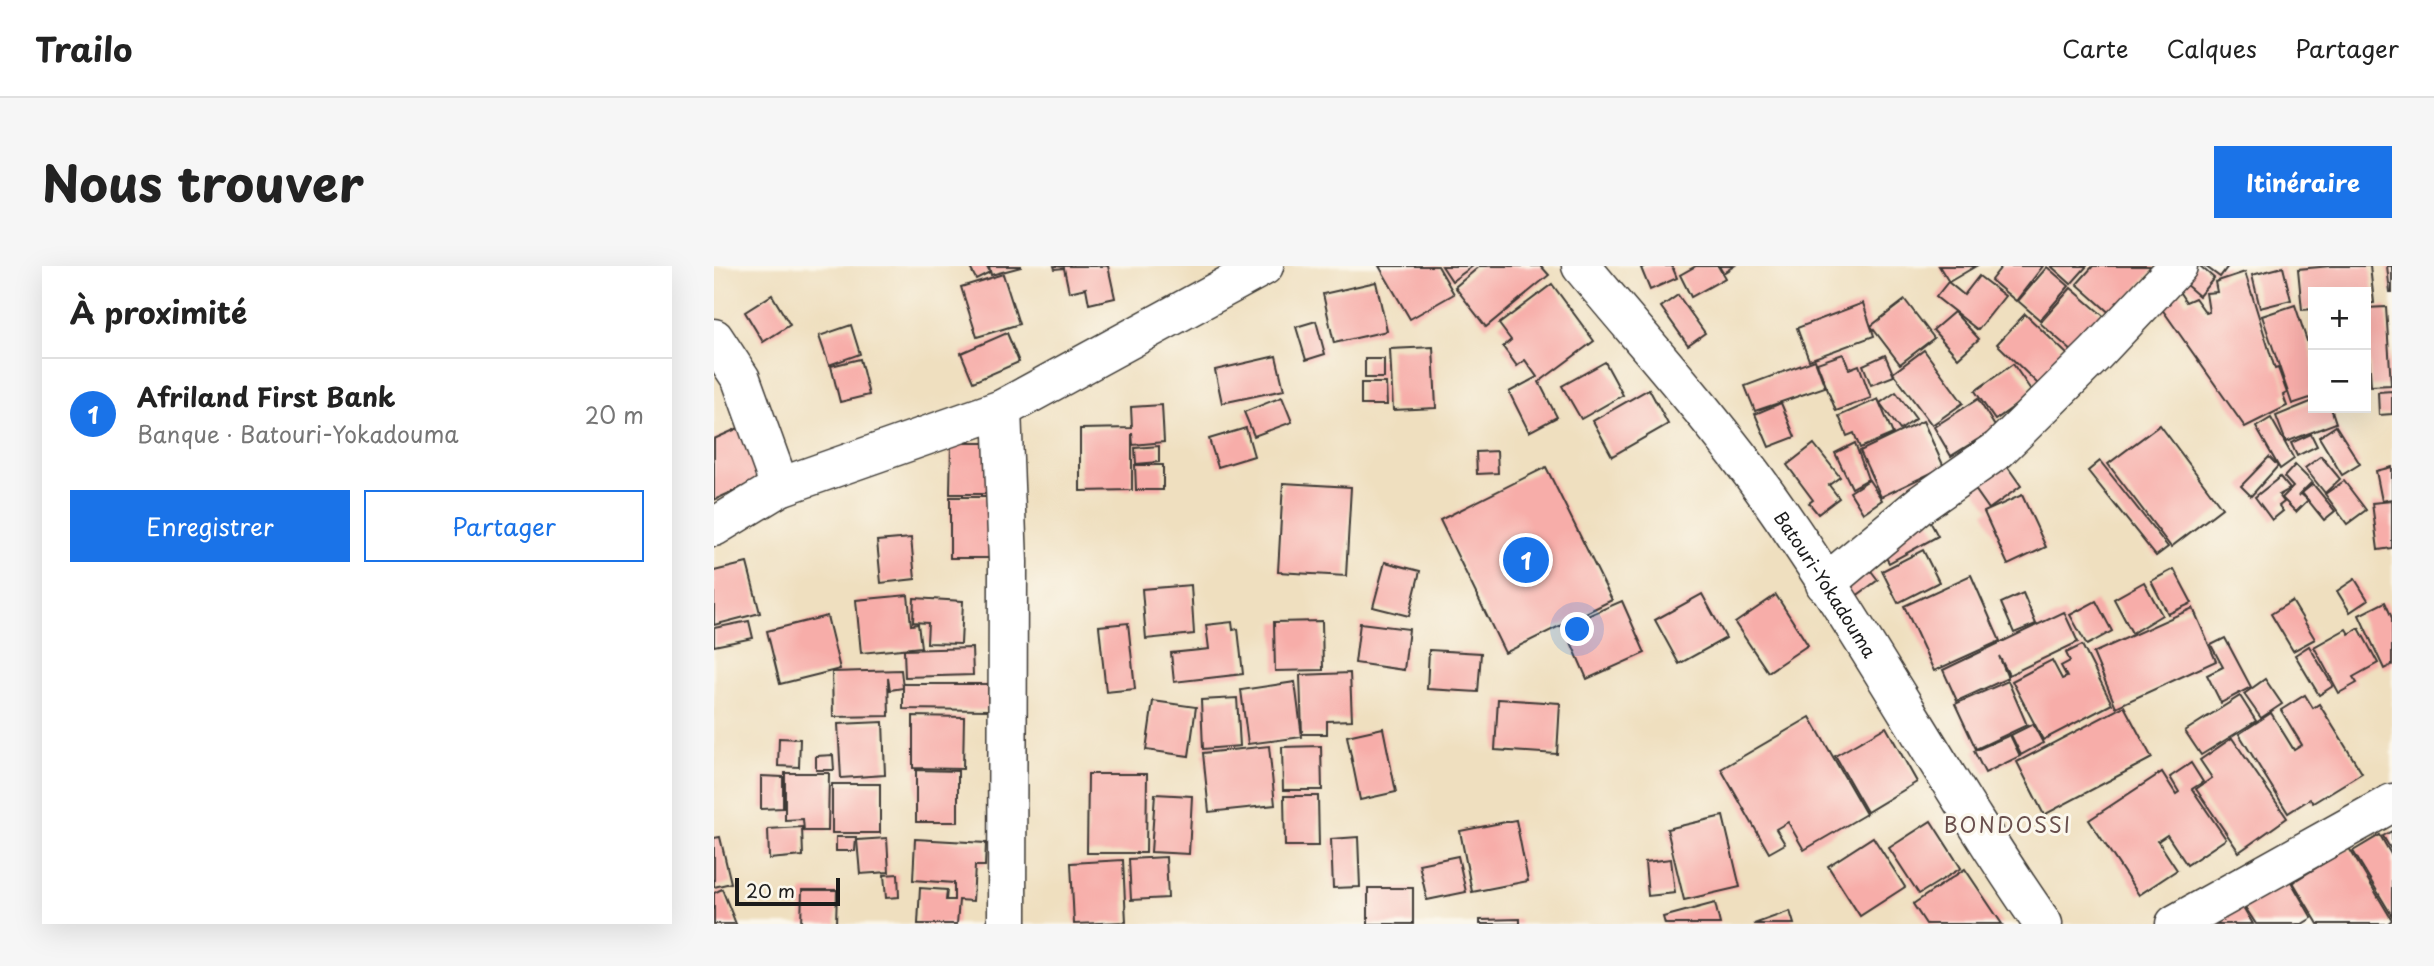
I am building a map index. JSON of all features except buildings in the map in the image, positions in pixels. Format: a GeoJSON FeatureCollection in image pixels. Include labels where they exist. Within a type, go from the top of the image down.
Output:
{"type":"FeatureCollection","features":[{"type":"Feature","properties":{"kind":"main road"},"geometry":{"type":"LineString","coordinates":[[714,527],[780,487],[1002,409],[1264,266]]}},
{"type":"Feature","properties":{"kind":"main road","name":"Batouri-Yokadouma"},"geometry":{"type":"LineString","coordinates":[[1581,266],[1768,496],[1934,754],[1981,835],[2043,924]]}},
{"type":"Feature","properties":{"kind":"main road"},"geometry":{"type":"LineString","coordinates":[[1825,584],[1920,504],[1998,450],[2096,354],[2178,266]]}},
{"type":"Feature","properties":{"kind":"main road"},"geometry":{"type":"LineString","coordinates":[[714,338],[741,379],[780,487]]}},
{"type":"Feature","properties":{"kind":"main road"},"geometry":{"type":"LineString","coordinates":[[1002,409],[1009,562],[1007,924]]}},
{"type":"Feature","properties":{"kind":"main road"},"geometry":{"type":"LineString","coordinates":[[2175,924],[2392,803]]}},
{"type":"Feature","properties":{"kind":"place","name":"Afriland First Bank"},"geometry":{"type":"Point","coordinates":[1526,560]}},
{"type":"Feature","properties":{"kind":"district","name":"BONDOSSI"},"geometry":{"type":"Point","coordinates":[2008,824]}}]}
